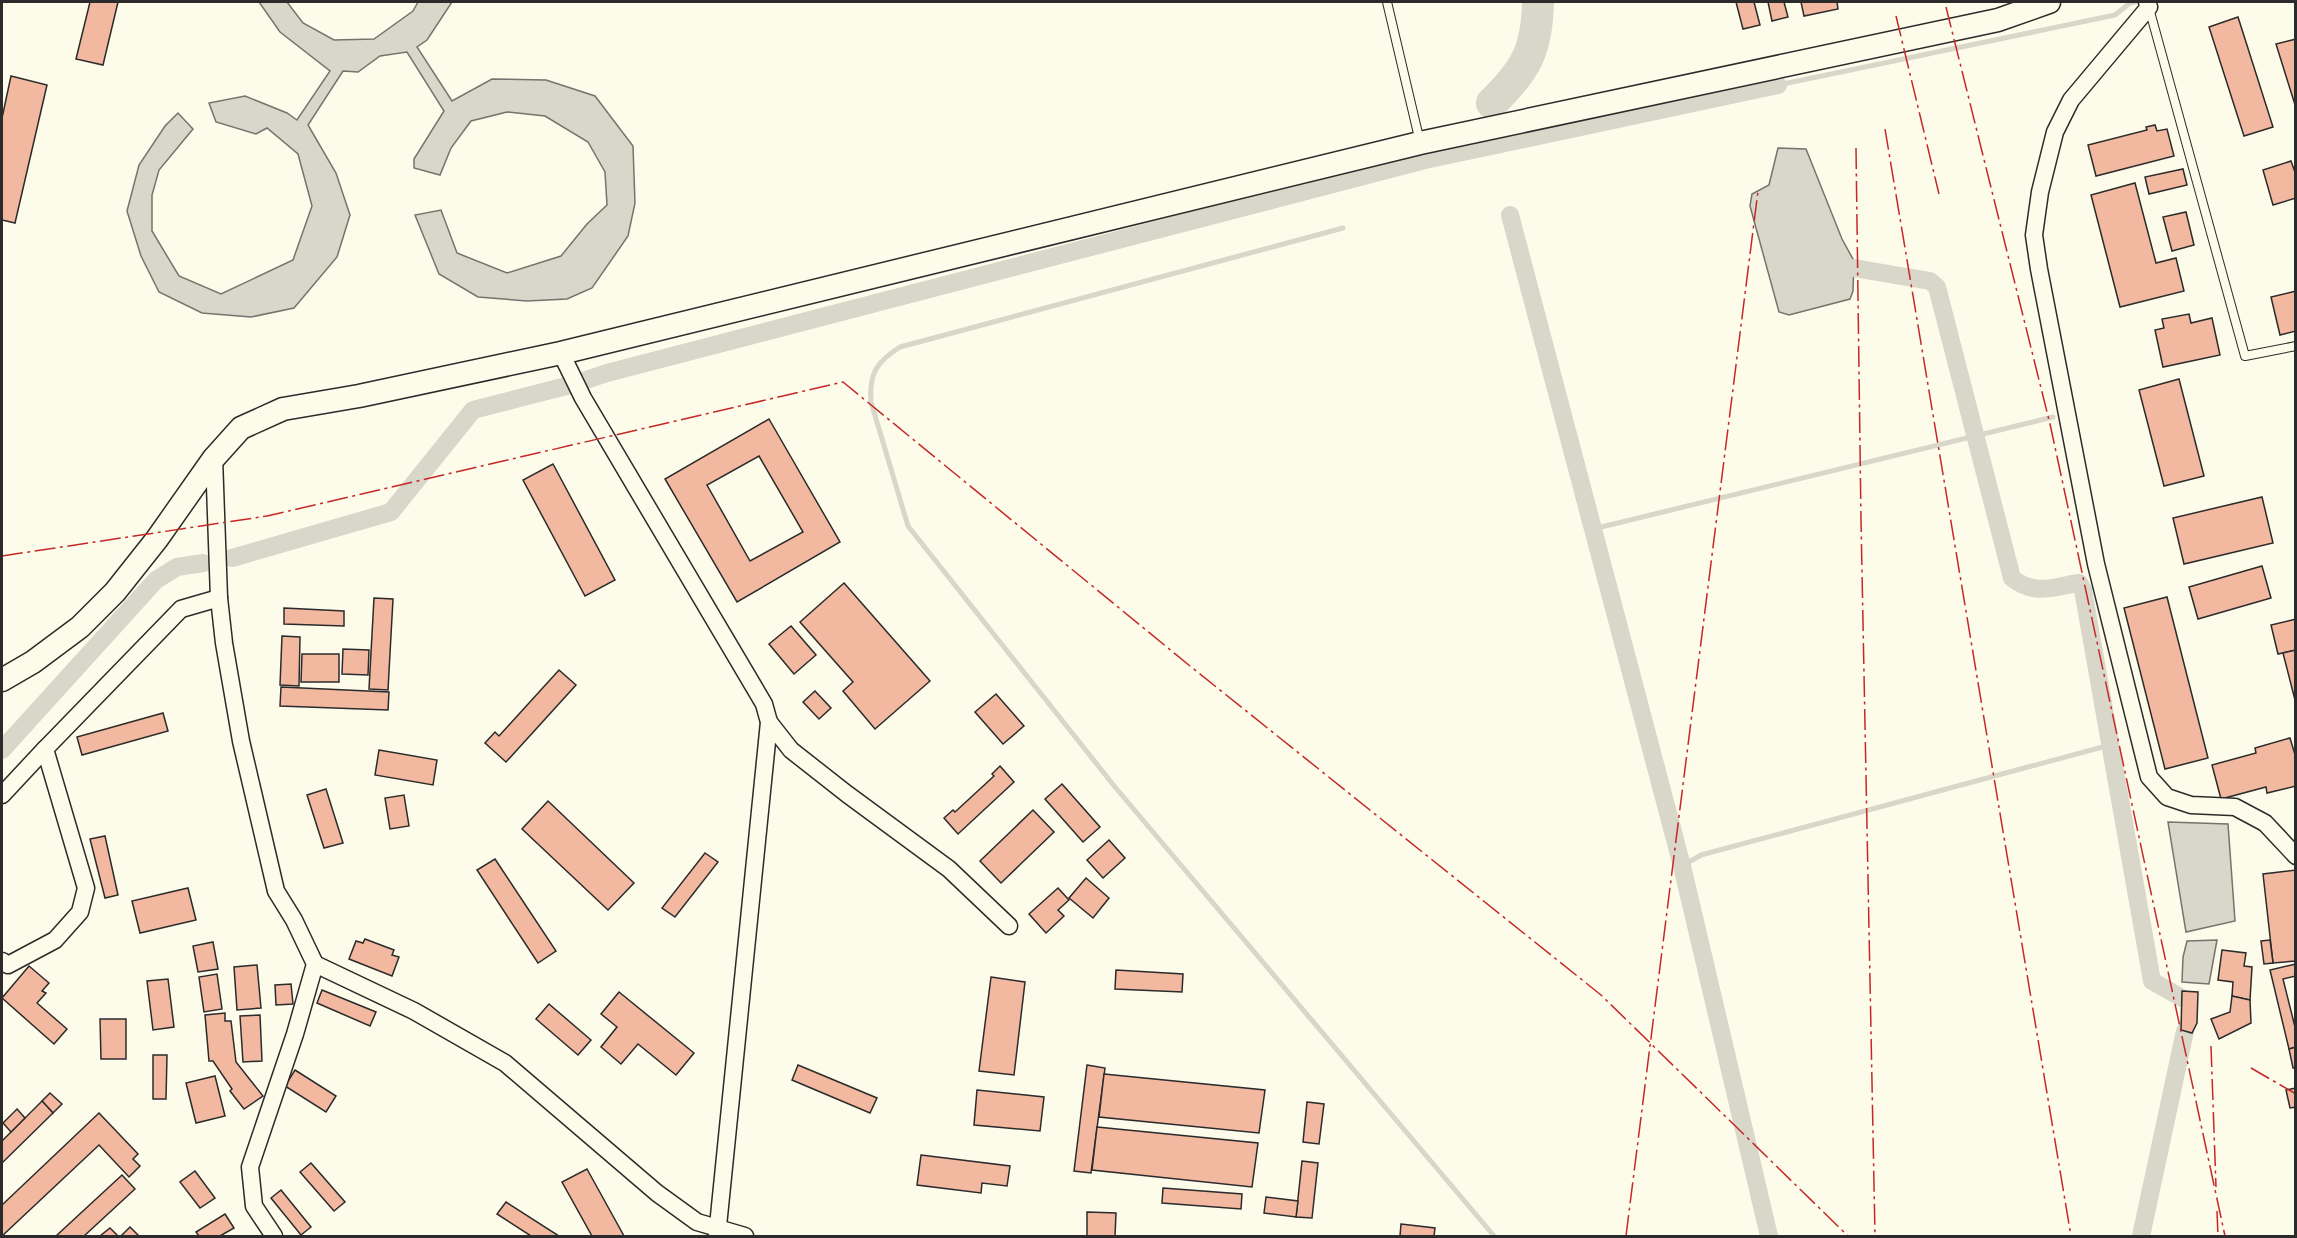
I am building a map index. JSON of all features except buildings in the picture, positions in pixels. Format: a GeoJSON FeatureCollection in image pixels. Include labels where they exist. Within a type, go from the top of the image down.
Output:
{"type":"FeatureCollection","features":[{"type":"Feature","properties":{"kind":"main road"},"geometry":{"type":"LineString","coordinates":[[2,680],[33,662],[80,627],[115,592],[157,539],[214,458],[241,428],[283,409],[359,396],[561,353],[1420,143],[1998,20],[2049,2]]}},
{"type":"Feature","properties":{"kind":"street"},"geometry":{"type":"LineString","coordinates":[[2148,4],[2071,100],[2055,132],[2040,192],[2034,235],[2039,269],[2096,564],[2149,777],[2167,796],[2191,805],[2235,807],[2265,824],[2295,856]]}},
{"type":"Feature","properties":{"kind":"street"},"geometry":{"type":"LineString","coordinates":[[561,353],[583,398],[764,705],[769,722],[791,750],[949,869],[1009,926]]}},
{"type":"Feature","properties":{"kind":"street"},"geometry":{"type":"LineString","coordinates":[[214,458],[219,598],[224,643],[241,741],[276,891],[294,920],[315,964],[414,1011],[505,1063],[657,1193],[697,1222],[717,1233],[745,1236]]}},
{"type":"Feature","properties":{"kind":"street"},"geometry":{"type":"LineString","coordinates":[[2,795],[181,609],[219,598]]}},
{"type":"Feature","properties":{"kind":"street"},"geometry":{"type":"LineString","coordinates":[[717,1233],[769,722]]}},
{"type":"Feature","properties":{"kind":"street"},"geometry":{"type":"LineString","coordinates":[[2,961],[8,965],[55,940],[80,912],[86,888],[45,749]]}},
{"type":"Feature","properties":{"kind":"street"},"geometry":{"type":"LineString","coordinates":[[274,1236],[254,1206],[250,1167],[295,1034],[315,964]]}},
{"type":"Feature","properties":{"kind":"lane"},"geometry":{"type":"LineString","coordinates":[[1387,2],[1420,143]]}},
{"type":"Feature","properties":{"kind":"lane"},"geometry":{"type":"LineString","coordinates":[[2148,4],[2245,356],[2295,346]]}},
{"type":"Feature","properties":{"kind":"shaded area"},"geometry":{"type":"Polygon","coordinates":[[[259,2],[287,2],[303,23],[334,40],[374,39],[413,11],[418,2],[452,2],[427,40],[417,47],[452,101],[492,79],[546,80],[595,96],[633,146],[635,203],[628,236],[592,288],[567,299],[527,301],[478,297],[439,274],[415,215],[441,210],[457,253],[507,273],[561,256],[587,224],[607,205],[605,172],[588,142],[545,116],[507,112],[471,121],[451,148],[440,175],[414,168],[414,159],[444,111],[407,52],[380,56],[358,72],[343,71],[308,125],[336,173],[350,215],[337,257],[294,308],[251,317],[202,313],[159,292],[141,256],[127,211],[139,165],[165,126],[178,113],[193,129],[159,170],[152,195],[152,231],[179,276],[221,294],[293,260],[312,206],[298,154],[267,128],[256,134],[216,122],[209,103],[245,96],[287,113],[297,120],[330,71],[280,32],[259,2]]]}},
{"type":"Feature","properties":{"kind":"shaded area"},"geometry":{"type":"Polygon","coordinates":[[[1778,148],[1806,149],[1842,239],[1854,261],[1853,291],[1850,299],[1789,315],[1779,312],[1750,206],[1752,194],[1769,185],[1778,148]]]}},
{"type":"Feature","properties":{"kind":"shaded area"},"geometry":{"type":"Polygon","coordinates":[[[2168,822],[2228,824],[2235,921],[2186,932],[2168,822]]]}},
{"type":"Feature","properties":{"kind":"shaded area"},"geometry":{"type":"Polygon","coordinates":[[[2217,940],[2209,984],[2182,982],[2183,957],[2187,941],[2217,940]]]}},
{"type":"Feature","properties":{"kind":"waterway"},"geometry":{"type":"LineString","coordinates":[[1492,103],[1513,80],[1527,58],[1535,33],[1538,2]]}},
{"type":"Feature","properties":{"kind":"waterway"},"geometry":{"type":"LineString","coordinates":[[1778,85],[2115,15],[2130,3],[2135,2]]}},
{"type":"Feature","properties":{"kind":"waterway"},"geometry":{"type":"LineString","coordinates":[[232,558],[391,512],[473,410],[1425,160],[1778,85]]}},
{"type":"Feature","properties":{"kind":"waterway"},"geometry":{"type":"LineString","coordinates":[[1510,215],[1682,866],[1769,1236]]}},
{"type":"Feature","properties":{"kind":"waterway"},"geometry":{"type":"LineString","coordinates":[[1343,228],[900,347],[885,358],[876,370],[871,384],[871,402],[908,526],[1115,787],[1494,1236]]}},
{"type":"Feature","properties":{"kind":"waterway"},"geometry":{"type":"LineString","coordinates":[[1854,268],[1930,281],[1937,287],[2012,578],[2020,584],[2036,589],[2079,583],[2083,590],[2152,981],[2182,998]]}},
{"type":"Feature","properties":{"kind":"waterway"},"geometry":{"type":"LineString","coordinates":[[1593,529],[2053,417]]}},
{"type":"Feature","properties":{"kind":"waterway"},"geometry":{"type":"LineString","coordinates":[[2,750],[156,580],[177,567],[203,563]]}},
{"type":"Feature","properties":{"kind":"waterway"},"geometry":{"type":"LineString","coordinates":[[1682,866],[1701,855],[2110,745]]}},
{"type":"Feature","properties":{"kind":"waterway"},"geometry":{"type":"LineString","coordinates":[[2141,1236],[2185,1031]]}},
{"type":"Feature","properties":{"kind":"power"},"geometry":{"type":"LineString","coordinates":[[1946,7],[2050,424],[2225,1236]]}},
{"type":"Feature","properties":{"kind":"power"},"geometry":{"type":"LineString","coordinates":[[1896,16],[1939,194]]}},
{"type":"Feature","properties":{"kind":"power"},"geometry":{"type":"LineString","coordinates":[[1885,129],[2071,1236]]}},
{"type":"Feature","properties":{"kind":"power"},"geometry":{"type":"LineString","coordinates":[[1856,148],[1875,1236]]}},
{"type":"Feature","properties":{"kind":"power"},"geometry":{"type":"LineString","coordinates":[[1626,1236],[1758,191]]}},
{"type":"Feature","properties":{"kind":"power"},"geometry":{"type":"LineString","coordinates":[[2,556],[267,516],[843,382],[1190,666],[1601,995],[1848,1236]]}},
{"type":"Feature","properties":{"kind":"power"},"geometry":{"type":"LineString","coordinates":[[2211,1046],[2216,1187]]}},
{"type":"Feature","properties":{"kind":"power"},"geometry":{"type":"LineString","coordinates":[[2251,1068],[2296,1094]]}},
{"type":"Feature","properties":{"kind":"power"},"geometry":{"type":"LineString","coordinates":[[2217,1211],[2218,1236]]}}]}
